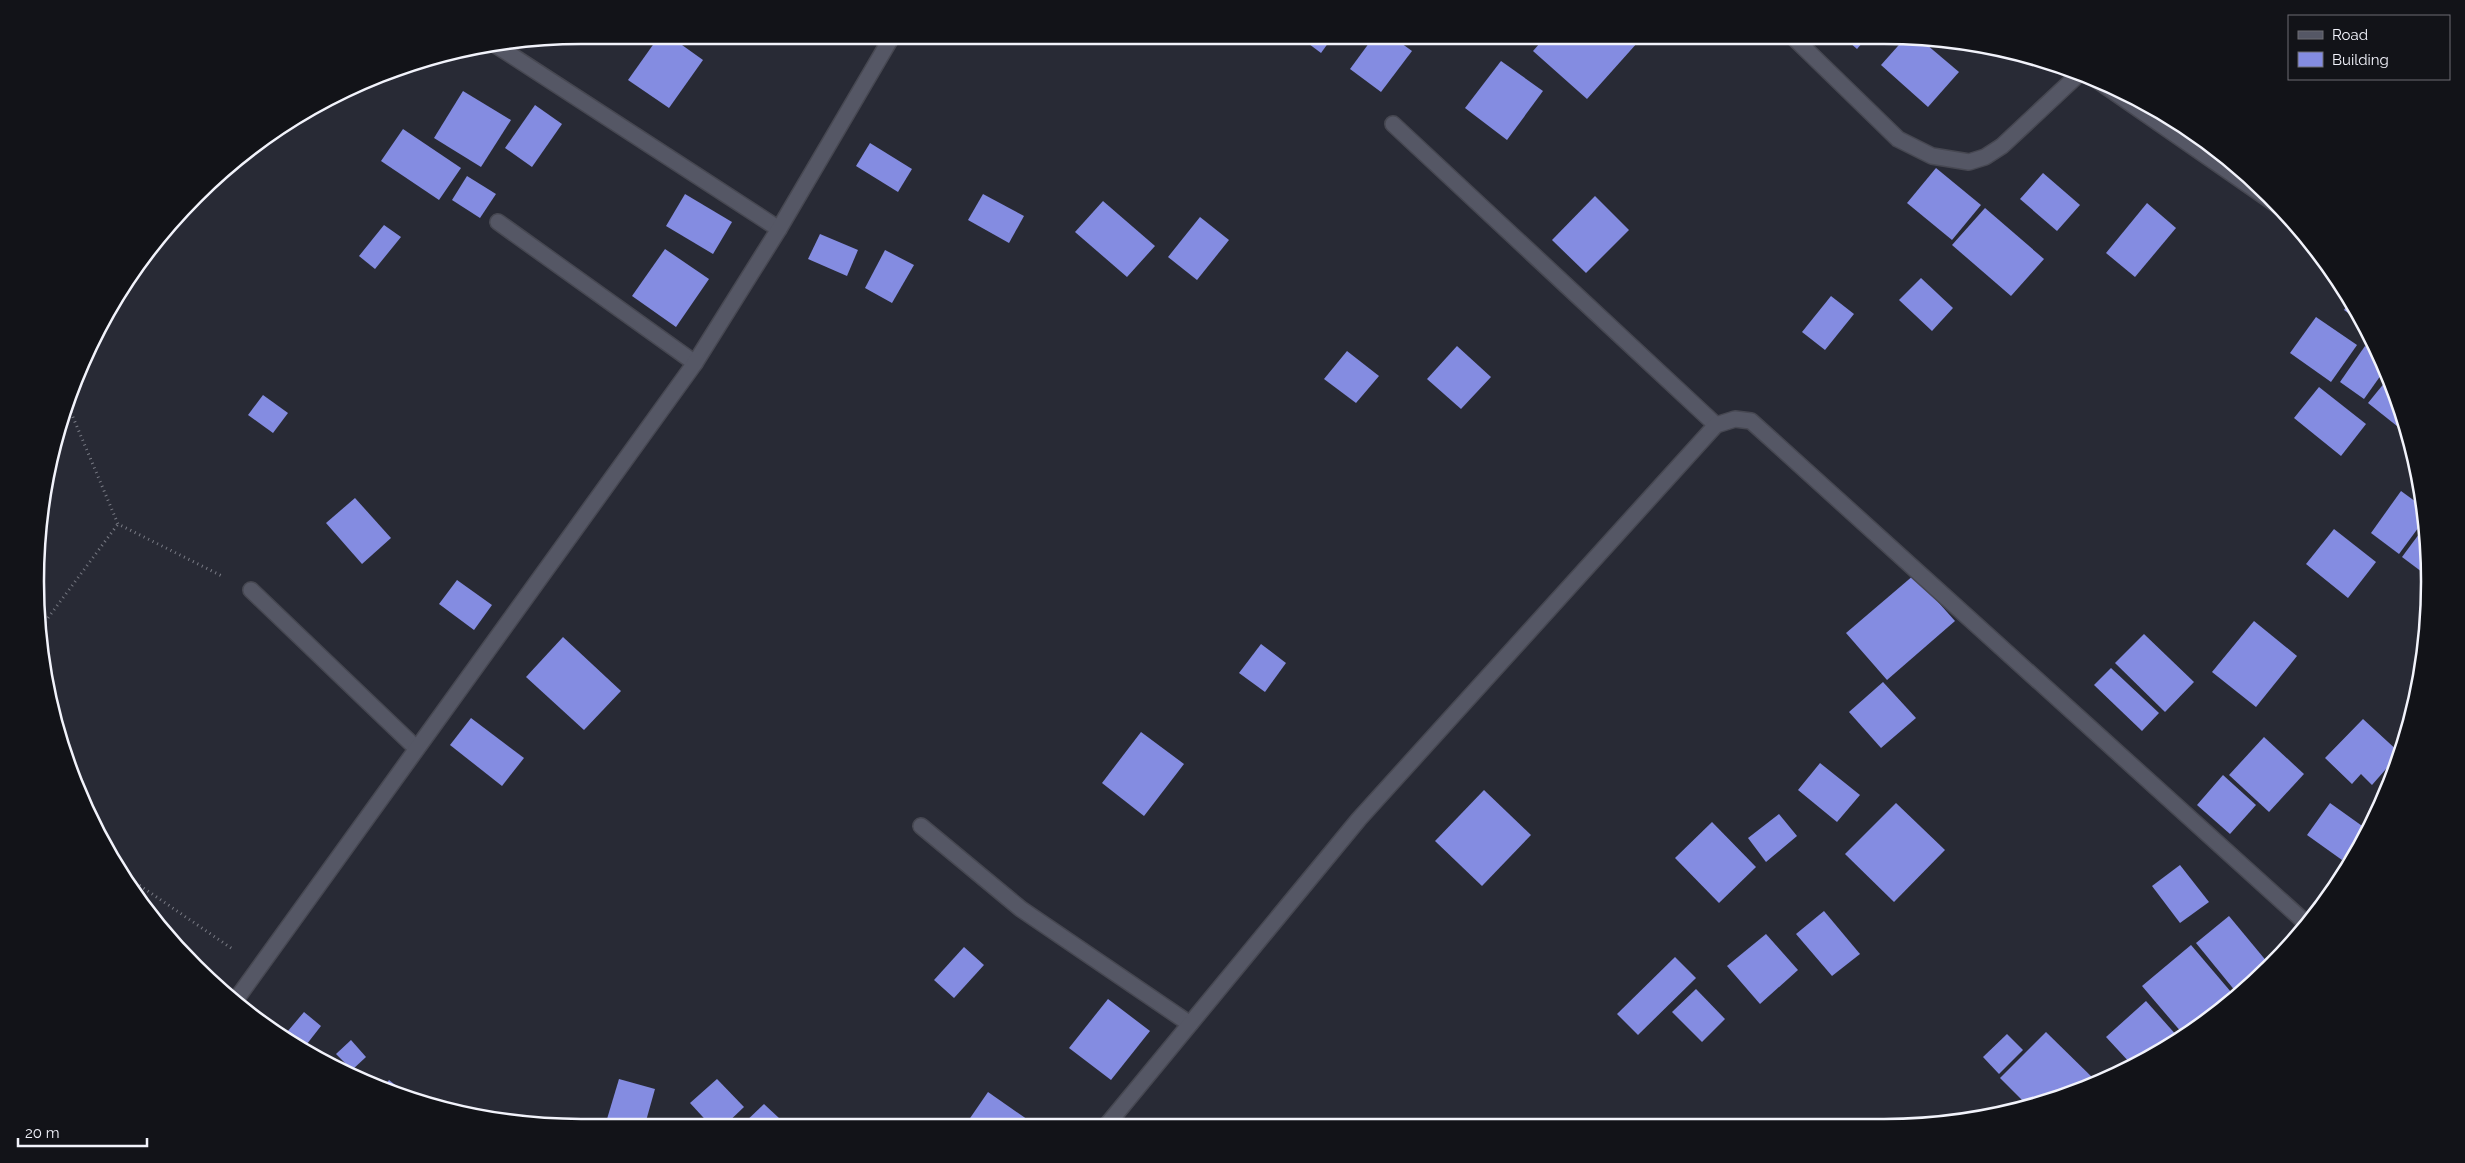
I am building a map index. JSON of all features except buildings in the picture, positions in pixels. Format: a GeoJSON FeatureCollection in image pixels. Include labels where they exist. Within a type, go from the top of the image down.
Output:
{"type":"FeatureCollection","features":[{"type":"Feature","properties":{"kind":"street"},"geometry":{"type":"LineString","coordinates":[[239,996],[695,363],[779,228],[888,44]]}},
{"type":"Feature","properties":{"kind":"street"},"geometry":{"type":"LineString","coordinates":[[1800,44],[1898,138],[1932,156],[1969,162],[1985,157],[2002,146],[2074,79]]}},
{"type":"Feature","properties":{"kind":"street"},"geometry":{"type":"LineString","coordinates":[[503,49],[779,228]]}},
{"type":"Feature","properties":{"kind":"street"},"geometry":{"type":"LineString","coordinates":[[2136,107],[2242,181]]}},
{"type":"Feature","properties":{"kind":"street"},"geometry":{"type":"LineString","coordinates":[[1393,124],[1716,425]]}},
{"type":"Feature","properties":{"kind":"street"},"geometry":{"type":"LineString","coordinates":[[498,222],[695,363]]}},
{"type":"Feature","properties":{"kind":"street"},"geometry":{"type":"LineString","coordinates":[[1112,1119],[1359,819],[1716,425],[1735,419],[1751,421],[2302,919]]}},
{"type":"Feature","properties":{"kind":"street"},"geometry":{"type":"LineString","coordinates":[[251,590],[416,748]]}},
{"type":"Feature","properties":{"kind":"street"},"geometry":{"type":"LineString","coordinates":[[921,826],[1021,909],[1190,1024]]}},
{"type":"Feature","properties":{"kind":"path"},"geometry":{"type":"LineString","coordinates":[[71,412],[118,524],[251,590]]}},
{"type":"Feature","properties":{"kind":"path"},"geometry":{"type":"LineString","coordinates":[[45,621],[118,524]]}},
{"type":"Feature","properties":{"kind":"path"},"geometry":{"type":"LineString","coordinates":[[136,883],[259,967]]}}]}
